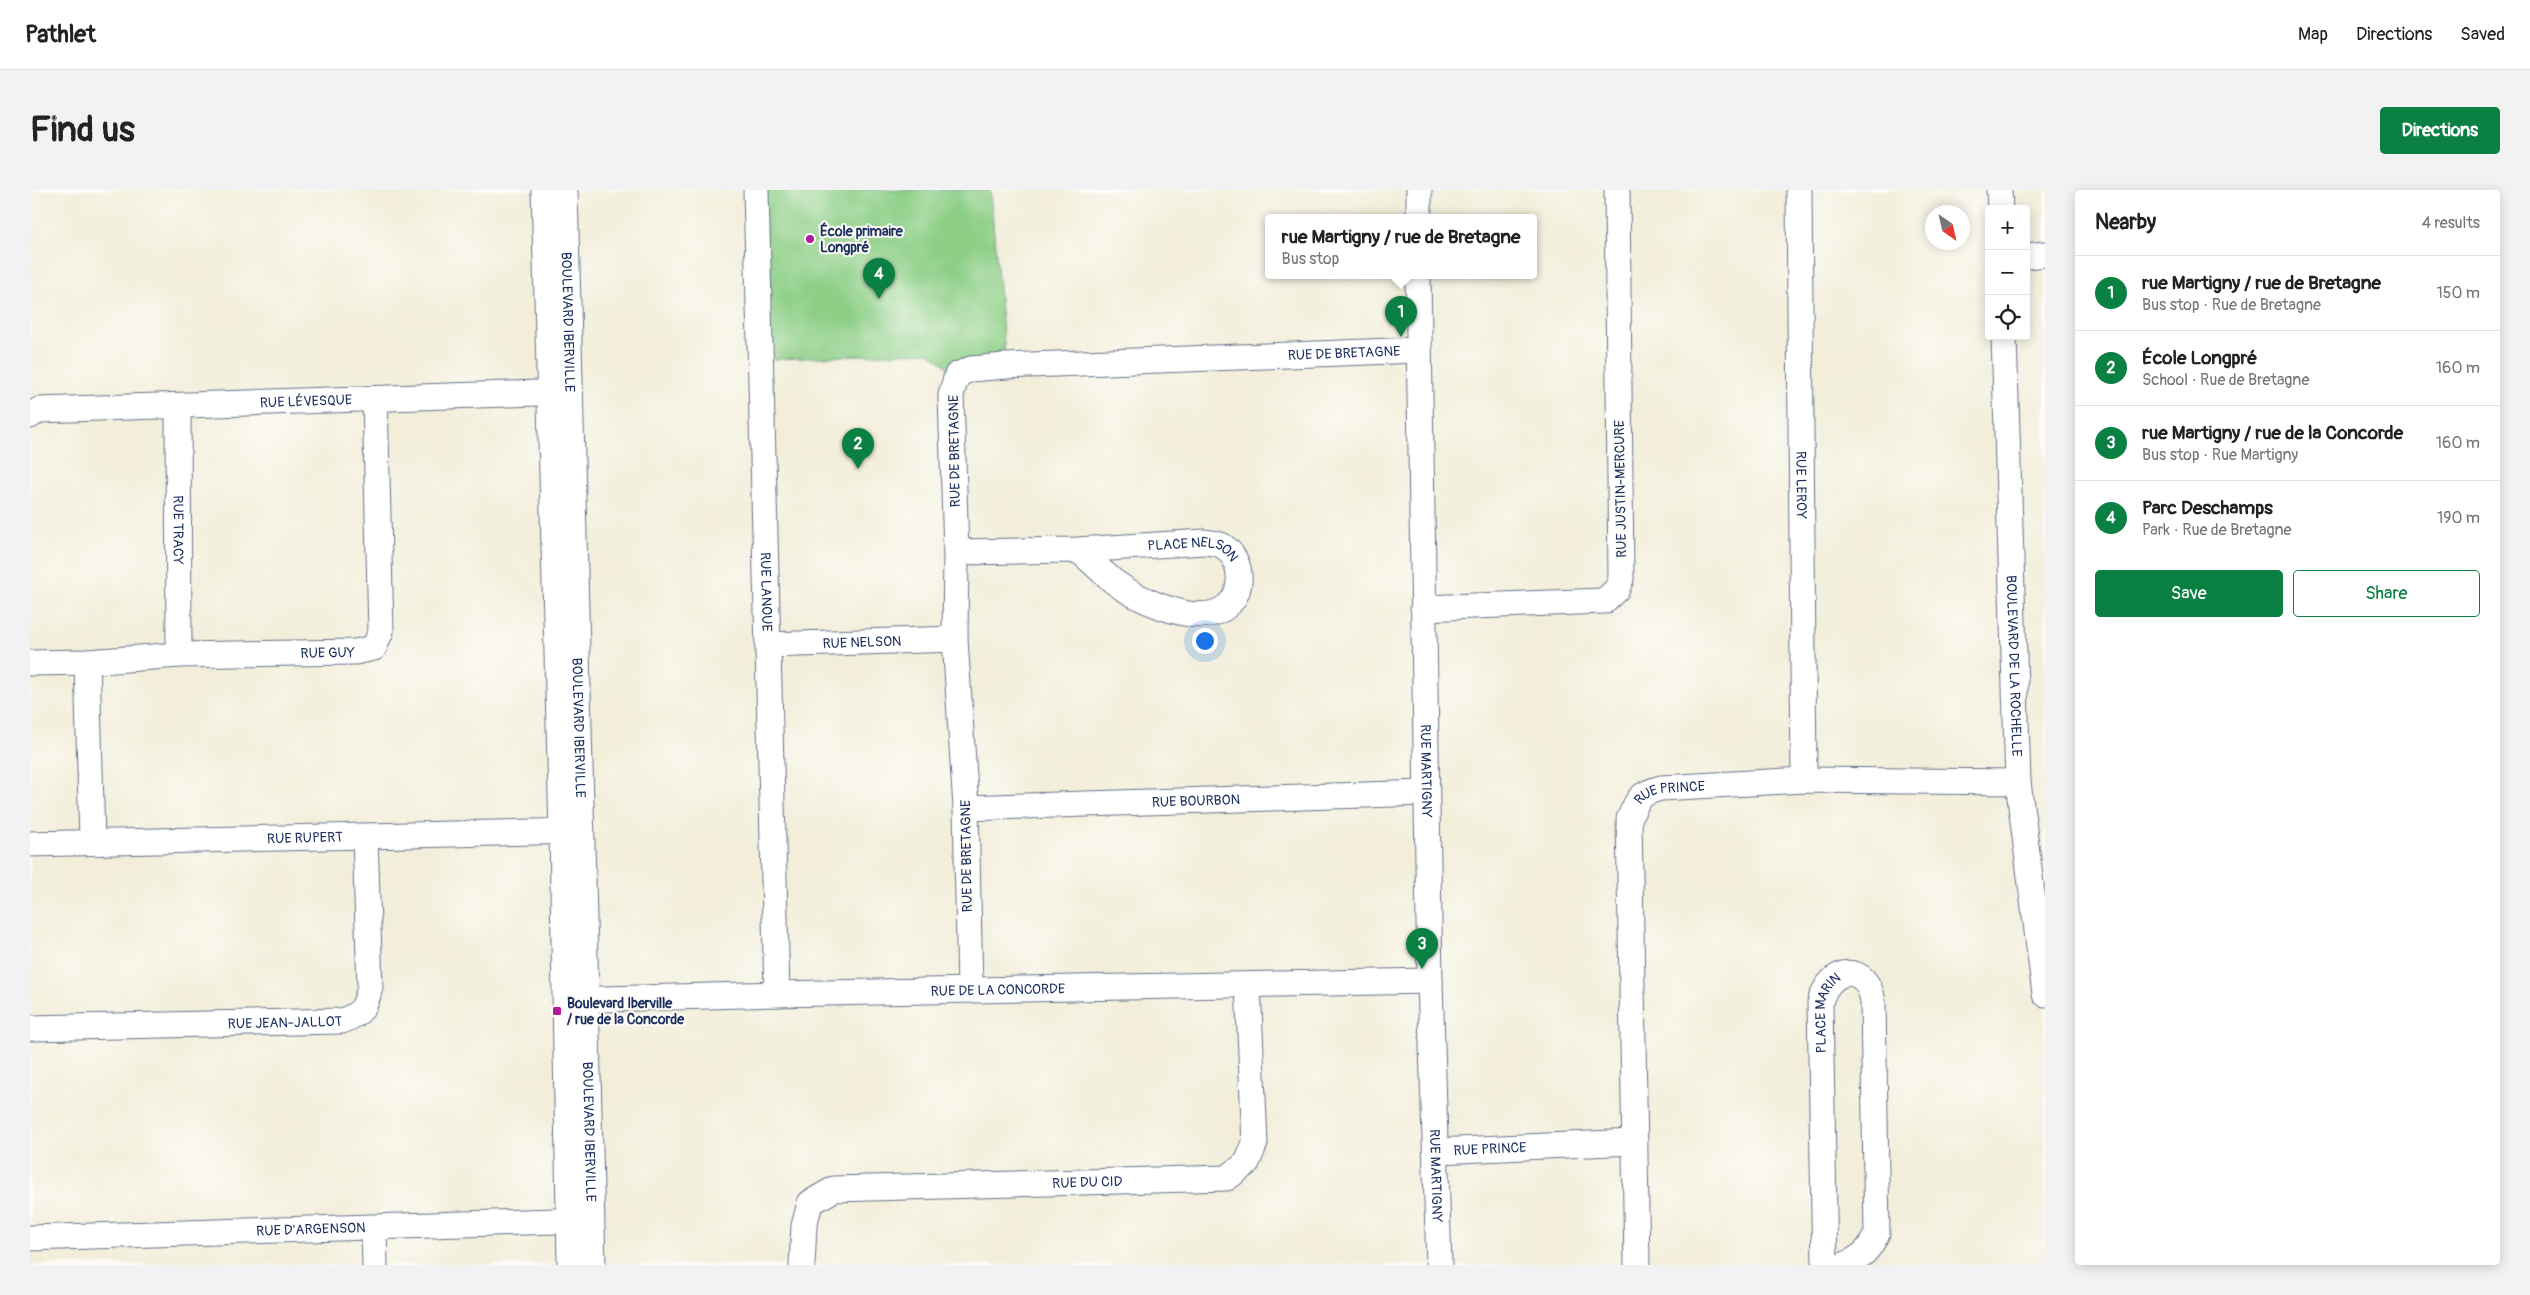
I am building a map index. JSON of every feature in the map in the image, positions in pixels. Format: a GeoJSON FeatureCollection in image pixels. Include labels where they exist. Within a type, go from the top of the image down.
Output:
{"type":"FeatureCollection","features":[{"type":"Feature","properties":{"kind":"street","name":"BOULEVARD IBERVILLE"},"geometry":{"type":"LineString","coordinates":[[544,190],[561,393]]}},
{"type":"Feature","properties":{"kind":"street","name":"BOULEVARD IBERVILLE"},"geometry":{"type":"LineString","coordinates":[[565,190],[561,393],[581,1220],[593,1265]]}},
{"type":"Feature","properties":{"kind":"street","name":"RUE LANOUE"},"geometry":{"type":"LineString","coordinates":[[756,190],[777,994]]}},
{"type":"Feature","properties":{"kind":"street"},"geometry":{"type":"LineString","coordinates":[[1419,190],[1419,214]]}},
{"type":"Feature","properties":{"kind":"street","name":"RUE JUSTIN-MERCURE"},"geometry":{"type":"LineString","coordinates":[[1423,608],[1604,601],[1617,589],[1621,579],[1617,190]]}},
{"type":"Feature","properties":{"kind":"street","name":"RUE LEROY"},"geometry":{"type":"LineString","coordinates":[[1800,190],[1804,780]]}},
{"type":"Feature","properties":{"kind":"street"},"geometry":{"type":"LineString","coordinates":[[1999,190],[2000,205]]}},
{"type":"Feature","properties":{"kind":"street"},"geometry":{"type":"LineString","coordinates":[[2030,256],[2045,254]]}},
{"type":"Feature","properties":{"kind":"street","name":"RUE MARTIGNY"},"geometry":{"type":"LineString","coordinates":[[1418,279],[1426,793],[1438,1265]]}},
{"type":"Feature","properties":{"kind":"street","name":"BOULEVARD DE LA ROCHELLE"},"geometry":{"type":"LineString","coordinates":[[2004,340],[2018,782],[2045,994]]}},
{"type":"Feature","properties":{"kind":"street","name":"RUE DE BRETAGNE"},"geometry":{"type":"LineString","coordinates":[[970,990],[966,808],[955,639],[956,552],[951,395],[957,376],[972,369],[1016,366],[1418,350]]}},
{"type":"Feature","properties":{"kind":"street","name":"RUE LÉVESQUE"},"geometry":{"type":"LineString","coordinates":[[33,411],[561,393]]}},
{"type":"Feature","properties":{"kind":"street","name":"RUE GUY"},"geometry":{"type":"LineString","coordinates":[[30,663],[87,662],[179,655],[356,652],[374,648],[381,631],[375,399]]}},
{"type":"Feature","properties":{"kind":"street","name":"RUE TRACY"},"geometry":{"type":"LineString","coordinates":[[178,406],[179,655]]}},
{"type":"Feature","properties":{"kind":"street","name":"PLACE NELSON"},"geometry":{"type":"LineString","coordinates":[[956,552],[1078,550],[1204,542],[1222,545],[1232,556],[1238,568],[1240,583],[1235,597],[1216,612],[1201,614],[1174,611],[1114,582],[1078,550]]}},
{"type":"Feature","properties":{"kind":"street","name":"RUE NELSON"},"geometry":{"type":"LineString","coordinates":[[768,645],[955,639]]}},
{"type":"Feature","properties":{"kind":"street"},"geometry":{"type":"LineString","coordinates":[[87,662],[92,842]]}},
{"type":"Feature","properties":{"kind":"street","name":"RUE PRINCE"},"geometry":{"type":"LineString","coordinates":[[1637,1265],[1629,819],[1644,792],[1660,788],[1804,780],[2018,782]]}},
{"type":"Feature","properties":{"kind":"street","name":"RUE BOURBON"},"geometry":{"type":"LineString","coordinates":[[966,808],[1426,793]]}},
{"type":"Feature","properties":{"kind":"street","name":"RUE RUPERT"},"geometry":{"type":"LineString","coordinates":[[30,844],[571,831]]}},
{"type":"Feature","properties":{"kind":"street","name":"RUE JEAN-JALLOT"},"geometry":{"type":"LineString","coordinates":[[30,1028],[342,1021],[357,1016],[366,1005],[370,987],[365,837]]}},
{"type":"Feature","properties":{"kind":"street","name":"PLACE MARIN"},"geometry":{"type":"LineString","coordinates":[[1825,1265],[1820,1003],[1824,990],[1831,979],[1843,974],[1855,974],[1866,981],[1871,991],[1873,1002],[1877,1233],[1871,1248],[1862,1257],[1844,1265]]}},
{"type":"Feature","properties":{"kind":"street","name":"RUE DE LA CONCORDE"},"geometry":{"type":"LineString","coordinates":[[576,1001],[777,994],[1430,981]]}},
{"type":"Feature","properties":{"kind":"street","name":"RUE DU CID"},"geometry":{"type":"LineString","coordinates":[[802,1265],[804,1226],[810,1203],[834,1189],[1227,1178],[1247,1163],[1255,1143],[1248,986]]}},
{"type":"Feature","properties":{"kind":"street","name":"RUE PRINCE"},"geometry":{"type":"LineString","coordinates":[[1436,1151],[1634,1142]]}},
{"type":"Feature","properties":{"kind":"street","name":"BOULEVARD IBERVILLE"},"geometry":{"type":"LineString","coordinates":[[570,1265],[581,1220]]}},
{"type":"Feature","properties":{"kind":"street","name":"RUE D'ARGENSON"},"geometry":{"type":"LineString","coordinates":[[30,1238],[581,1220]]}},
{"type":"Feature","properties":{"kind":"street"},"geometry":{"type":"LineString","coordinates":[[374,1228],[375,1265]]}},
{"type":"Feature","properties":{"kind":"green space"},"geometry":{"type":"Polygon","coordinates":[[[756,190],[990,190],[1006,366],[957,375],[929,352],[761,360],[756,190]]]}},
{"type":"Feature","properties":{"kind":"place","name":"École primaire Longpré"},"geometry":{"type":"Point","coordinates":[810,239]}},
{"type":"Feature","properties":{"kind":"place","name":"Parc Deschamps"},"geometry":{"type":"Point","coordinates":[879,299]}},
{"type":"Feature","properties":{"kind":"place","name":"rue Martigny / rue de Bretagne"},"geometry":{"type":"Point","coordinates":[1401,337]}},
{"type":"Feature","properties":{"kind":"place","name":"École Longpré"},"geometry":{"type":"Point","coordinates":[858,469]}},
{"type":"Feature","properties":{"kind":"place","name":"rue Martigny / rue de la Concorde"},"geometry":{"type":"Point","coordinates":[1422,969]}},
{"type":"Feature","properties":{"kind":"place","name":"Boulevard Iberville / rue de la Concorde"},"geometry":{"type":"Point","coordinates":[557,1011]}}]}
